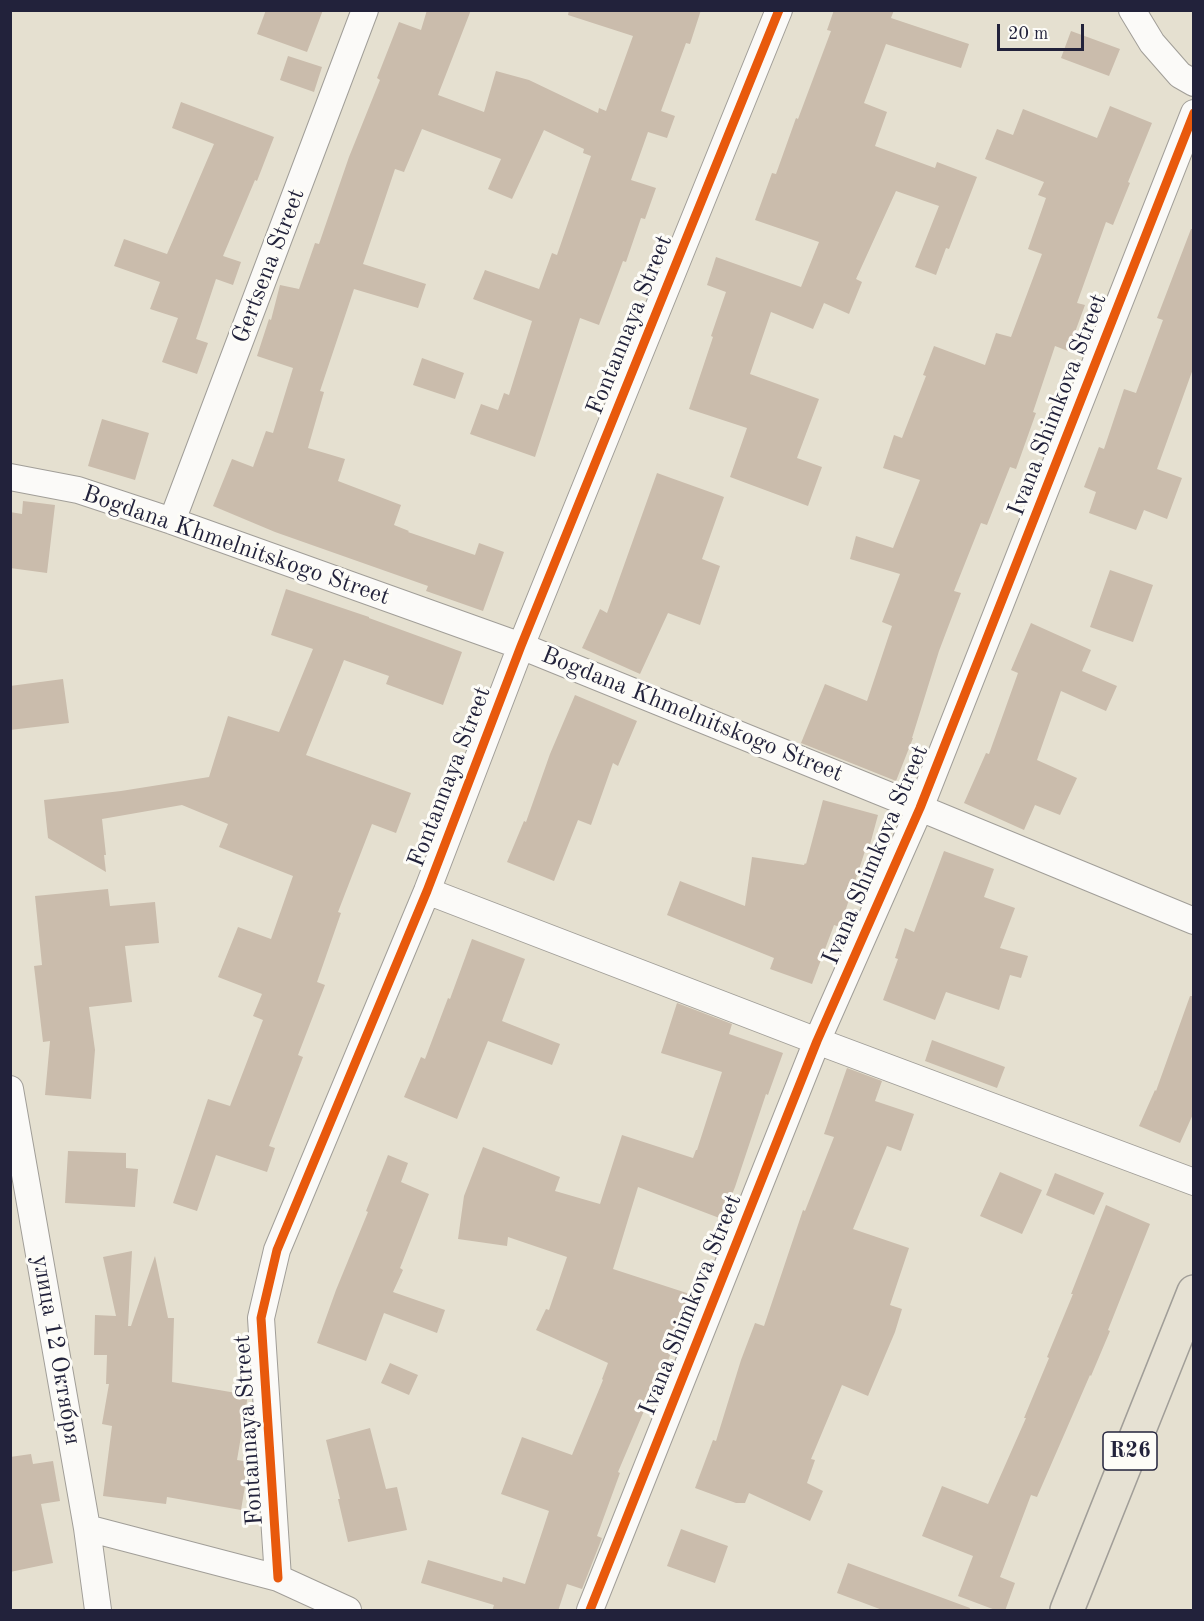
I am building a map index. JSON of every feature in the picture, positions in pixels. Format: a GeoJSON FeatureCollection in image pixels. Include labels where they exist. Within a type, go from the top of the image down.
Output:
{"type":"FeatureCollection","features":[{"type":"Feature","properties":{"kind":"main road","name":"R26"},"geometry":{"type":"LineString","coordinates":[[1067,1611],[1194,1292]]}},
{"type":"Feature","properties":{"kind":"street","name":"Gertsena Street"},"geometry":{"type":"LineString","coordinates":[[172,521],[365,10]]}},
{"type":"Feature","properties":{"kind":"street","name":"Fontannaya Street"},"geometry":{"type":"LineString","coordinates":[[278,1578],[261,1318],[277,1250],[427,891],[521,646],[779,10]]}},
{"type":"Feature","properties":{"kind":"street"},"geometry":{"type":"LineString","coordinates":[[1132,10],[1152,43],[1180,75],[1194,83]]}},
{"type":"Feature","properties":{"kind":"street","name":"Ivana Shimkova Street"},"geometry":{"type":"LineString","coordinates":[[590,1611],[817,1041],[920,807],[1194,113]]}},
{"type":"Feature","properties":{"kind":"street","name":"Bogdana Khmelnitskogo Street"},"geometry":{"type":"LineString","coordinates":[[10,477],[78,490],[172,521],[521,646],[920,807],[1194,921]]}},
{"type":"Feature","properties":{"kind":"street"},"geometry":{"type":"LineString","coordinates":[[427,891],[817,1041],[1194,1182]]}},
{"type":"Feature","properties":{"kind":"street","name":"улица 12 Октября"},"geometry":{"type":"LineString","coordinates":[[10,1089],[87,1528],[98,1611]]}},
{"type":"Feature","properties":{"kind":"street"},"geometry":{"type":"LineString","coordinates":[[87,1528],[278,1578],[348,1611]]}},
{"type":"Feature","properties":{"kind":"building"},"geometry":{"type":"Polygon","coordinates":[[[266,10],[323,10],[307,52],[257,34],[266,10]]]}},
{"type":"Feature","properties":{"kind":"building"},"geometry":{"type":"Polygon","coordinates":[[[427,10],[471,10],[438,95],[484,112],[496,71],[529,80],[598,113],[599,108],[606,111],[633,36],[568,15],[569,10],[701,10],[690,44],[686,43],[661,111],[675,116],[667,138],[648,132],[631,180],[656,188],[645,219],[641,218],[626,262],[623,261],[599,325],[580,318],[535,457],[470,434],[481,404],[498,410],[504,393],[509,395],[532,321],[473,299],[485,270],[539,289],[552,253],[557,255],[591,156],[583,153],[584,149],[544,130],[512,199],[488,189],[501,159],[422,129],[404,172],[395,169],[363,264],[426,284],[418,308],[354,289],[320,391],[324,392],[308,448],[345,459],[338,481],[401,505],[394,525],[475,555],[479,543],[504,552],[483,611],[426,591],[428,586],[275,532],[213,506],[232,459],[253,467],[266,431],[273,433],[293,368],[257,356],[269,319],[271,320],[280,285],[299,289],[315,243],[319,244],[399,22],[421,30],[427,10]]]}},
{"type":"Feature","properties":{"kind":"building"},"geometry":{"type":"Polygon","coordinates":[[[834,10],[894,10],[891,18],[969,44],[961,68],[886,44],[864,103],[887,112],[875,146],[935,168],[937,162],[977,177],[949,249],[946,248],[936,275],[915,267],[939,206],[896,191],[856,279],[862,282],[849,314],[824,303],[813,329],[771,312],[750,374],[819,399],[797,458],[822,467],[808,506],[730,477],[747,428],[689,409],[726,292],[707,285],[716,257],[801,287],[819,242],[755,220],[772,173],[776,174],[796,118],[798,119],[831,31],[827,30],[834,10]]]}},
{"type":"Feature","properties":{"kind":"building"},"geometry":{"type":"Polygon","coordinates":[[[1071,31],[1120,49],[1109,76],[1061,58],[1071,31]]]}},
{"type":"Feature","properties":{"kind":"building"},"geometry":{"type":"Polygon","coordinates":[[[288,56],[322,67],[314,92],[280,80],[288,56]]]}},
{"type":"Feature","properties":{"kind":"building"},"geometry":{"type":"Polygon","coordinates":[[[181,102],[274,137],[223,256],[241,262],[233,285],[216,279],[196,339],[208,343],[197,374],[162,362],[178,318],[150,309],[160,282],[114,266],[124,239],[167,254],[214,144],[172,128],[181,102]]]}},
{"type":"Feature","properties":{"kind":"building"},"geometry":{"type":"Polygon","coordinates":[[[1110,106],[1152,123],[1113,225],[1106,222],[1077,303],[1085,305],[1068,351],[1055,346],[1033,412],[1036,413],[1016,469],[1010,467],[987,525],[981,523],[954,591],[961,593],[939,651],[913,738],[896,781],[801,743],[825,684],[867,701],[892,626],[882,622],[900,574],[850,559],[856,536],[893,548],[920,480],[883,468],[894,435],[902,438],[926,376],[923,375],[934,346],[985,365],[996,333],[1011,337],[1042,254],[1028,249],[1046,198],[1038,195],[1044,182],[985,159],[997,129],[1013,135],[1023,109],[1097,138],[1110,106]]]}},
{"type":"Feature","properties":{"kind":"building"},"geometry":{"type":"Polygon","coordinates":[[[1191,229],[1194,229],[1194,366],[1157,469],[1182,478],[1167,519],[1144,510],[1136,530],[1089,513],[1096,492],[1084,487],[1099,447],[1104,449],[1124,389],[1136,393],[1163,320],[1157,318],[1191,229]]]}},
{"type":"Feature","properties":{"kind":"building"},"geometry":{"type":"Polygon","coordinates":[[[422,358],[464,373],[455,399],[413,385],[422,358]]]}},
{"type":"Feature","properties":{"kind":"building"},"geometry":{"type":"Polygon","coordinates":[[[102,419],[149,433],[135,480],[88,466],[102,419]]]}},
{"type":"Feature","properties":{"kind":"building"},"geometry":{"type":"Polygon","coordinates":[[[657,473],[724,497],[702,559],[720,566],[700,625],[668,613],[640,674],[582,648],[600,609],[607,613],[657,473]]]}},
{"type":"Feature","properties":{"kind":"building"},"geometry":{"type":"Polygon","coordinates":[[[23,501],[55,505],[47,573],[10,568],[10,512],[22,514],[23,501]]]}},
{"type":"Feature","properties":{"kind":"building"},"geometry":{"type":"Polygon","coordinates":[[[1110,570],[1153,585],[1133,642],[1090,627],[1110,570]]]}},
{"type":"Feature","properties":{"kind":"building"},"geometry":{"type":"Polygon","coordinates":[[[286,589],[462,652],[443,705],[386,684],[389,676],[344,660],[306,755],[411,793],[396,833],[372,824],[338,912],[341,913],[317,982],[325,985],[298,1055],[303,1057],[269,1146],[275,1148],[267,1172],[216,1155],[197,1211],[173,1203],[208,1099],[230,1106],[263,1020],[253,1016],[262,994],[218,977],[238,927],[271,939],[293,876],[219,847],[228,824],[182,805],[102,819],[106,872],[48,838],[44,800],[209,777],[228,716],[279,732],[313,649],[271,635],[286,589]]]}},
{"type":"Feature","properties":{"kind":"building"},"geometry":{"type":"Polygon","coordinates":[[[1031,623],[1091,650],[1082,671],[1117,686],[1106,711],[1061,691],[1037,760],[1077,778],[1060,815],[1035,805],[1024,830],[964,803],[986,753],[989,754],[1018,673],[1011,670],[1031,623]]]}},
{"type":"Feature","properties":{"kind":"building"},"geometry":{"type":"Polygon","coordinates":[[[63,679],[69,723],[10,730],[10,686],[63,679]]]}},
{"type":"Feature","properties":{"kind":"building"},"geometry":{"type":"Polygon","coordinates":[[[575,695],[637,721],[618,766],[613,763],[591,825],[578,820],[554,881],[507,862],[524,821],[526,822],[550,754],[575,695]]]}},
{"type":"Feature","properties":{"kind":"building"},"geometry":{"type":"Polygon","coordinates":[[[823,800],[878,815],[868,852],[865,851],[840,927],[834,925],[812,984],[770,969],[774,958],[667,915],[680,881],[745,906],[752,857],[806,864],[823,800]]]}},
{"type":"Feature","properties":{"kind":"building"},"geometry":{"type":"Polygon","coordinates":[[[944,851],[994,869],[984,897],[1015,908],[1000,948],[1028,956],[1021,978],[1010,975],[999,1010],[946,992],[935,1020],[883,1000],[898,959],[895,958],[905,928],[914,932],[944,851]]]}},
{"type":"Feature","properties":{"kind":"building"},"geometry":{"type":"Polygon","coordinates":[[[108,889],[110,906],[155,902],[159,943],[125,946],[132,1002],[89,1007],[95,1050],[91,1099],[45,1095],[50,1041],[43,1042],[34,966],[42,965],[35,896],[108,889]]]}},
{"type":"Feature","properties":{"kind":"building"},"geometry":{"type":"Polygon","coordinates":[[[472,939],[525,959],[502,1021],[560,1044],[552,1065],[488,1041],[457,1119],[404,1097],[421,1057],[425,1059],[472,939]]]}},
{"type":"Feature","properties":{"kind":"building"},"geometry":{"type":"Polygon","coordinates":[[[1190,996],[1194,996],[1194,1112],[1180,1143],[1139,1126],[1156,1091],[1190,996]]]}},
{"type":"Feature","properties":{"kind":"building"},"geometry":{"type":"Polygon","coordinates":[[[677,1003],[732,1024],[729,1034],[783,1053],[768,1095],[766,1094],[722,1219],[638,1187],[613,1269],[696,1296],[680,1345],[675,1343],[652,1400],[649,1399],[618,1472],[620,1473],[597,1536],[602,1538],[582,1589],[567,1584],[558,1611],[492,1611],[494,1605],[421,1583],[428,1560],[502,1582],[503,1577],[525,1584],[549,1511],[501,1494],[522,1437],[572,1455],[608,1363],[536,1330],[546,1309],[549,1310],[567,1257],[508,1237],[507,1246],[458,1239],[464,1196],[483,1147],[560,1177],[555,1191],[600,1204],[622,1135],[693,1158],[722,1072],[661,1053],[677,1003]]]}},
{"type":"Feature","properties":{"kind":"building"},"geometry":{"type":"Polygon","coordinates":[[[932,1040],[1005,1067],[997,1088],[925,1061],[932,1040]]]}},
{"type":"Feature","properties":{"kind":"building"},"geometry":{"type":"Polygon","coordinates":[[[847,1068],[882,1081],[875,1101],[914,1114],[901,1151],[887,1146],[853,1229],[909,1248],[890,1305],[902,1309],[895,1332],[868,1396],[842,1385],[811,1459],[815,1460],[807,1483],[823,1491],[810,1521],[749,1493],[745,1503],[736,1503],[695,1488],[713,1440],[716,1441],[755,1323],[764,1326],[803,1210],[805,1211],[834,1137],[824,1134],[847,1068]]]}},
{"type":"Feature","properties":{"kind":"building"},"geometry":{"type":"Polygon","coordinates":[[[68,1151],[126,1153],[126,1168],[138,1169],[135,1207],[65,1203],[68,1151]]]}},
{"type":"Feature","properties":{"kind":"building"},"geometry":{"type":"Polygon","coordinates":[[[388,1155],[408,1163],[401,1182],[429,1194],[400,1268],[403,1270],[393,1292],[445,1310],[437,1333],[384,1313],[366,1361],[317,1343],[388,1155]]]}},
{"type":"Feature","properties":{"kind":"building"},"geometry":{"type":"Polygon","coordinates":[[[1000,1172],[1042,1190],[1022,1234],[980,1216],[1000,1172]]]}},
{"type":"Feature","properties":{"kind":"building"},"geometry":{"type":"Polygon","coordinates":[[[1055,1173],[1104,1193],[1094,1215],[1046,1195],[1055,1173]]]}},
{"type":"Feature","properties":{"kind":"building"},"geometry":{"type":"Polygon","coordinates":[[[1106,1205],[1150,1224],[1091,1376],[1037,1497],[1031,1495],[1000,1577],[1015,1583],[1005,1611],[998,1611],[958,1596],[973,1556],[922,1536],[942,1486],[988,1504],[1026,1418],[1024,1418],[1106,1205]]]}},
{"type":"Feature","properties":{"kind":"building"},"geometry":{"type":"Polygon","coordinates":[[[132,1251],[128,1326],[131,1326],[155,1256],[168,1318],[174,1318],[172,1382],[248,1395],[237,1460],[249,1462],[241,1510],[167,1497],[166,1504],[103,1496],[112,1426],[102,1424],[109,1384],[106,1384],[107,1355],[94,1355],[95,1315],[116,1316],[103,1257],[132,1251]]]}},
{"type":"Feature","properties":{"kind":"building"},"geometry":{"type":"Polygon","coordinates":[[[390,1363],[418,1375],[409,1395],[381,1383],[390,1363]]]}},
{"type":"Feature","properties":{"kind":"building"},"geometry":{"type":"Polygon","coordinates":[[[370,1428],[386,1489],[397,1487],[407,1530],[348,1542],[326,1440],[370,1428]]]}},
{"type":"Feature","properties":{"kind":"building"},"geometry":{"type":"Polygon","coordinates":[[[31,1454],[33,1464],[53,1461],[60,1501],[41,1504],[53,1563],[10,1572],[10,1457],[31,1454]]]}},
{"type":"Feature","properties":{"kind":"building"},"geometry":{"type":"Polygon","coordinates":[[[681,1529],[728,1546],[715,1583],[667,1566],[681,1529]]]}},
{"type":"Feature","properties":{"kind":"building"},"geometry":{"type":"Polygon","coordinates":[[[848,1563],[970,1608],[969,1611],[885,1611],[837,1593],[848,1563]]]}},
{"type":"Feature","properties":{"kind":"cycle path"},"geometry":{"type":"LineString","coordinates":[[278,1578],[261,1318],[277,1250],[427,891],[521,646],[779,10]]}},
{"type":"Feature","properties":{"kind":"cycle path"},"geometry":{"type":"LineString","coordinates":[[590,1610],[817,1041],[920,808],[1194,113]]}}]}
